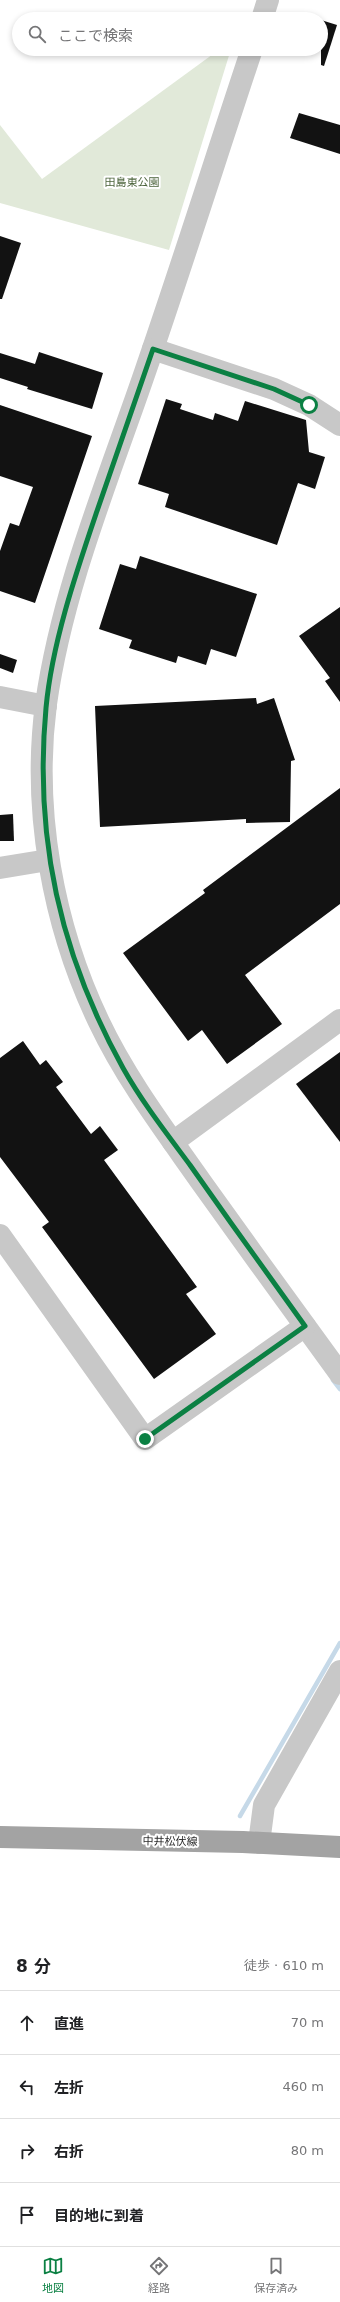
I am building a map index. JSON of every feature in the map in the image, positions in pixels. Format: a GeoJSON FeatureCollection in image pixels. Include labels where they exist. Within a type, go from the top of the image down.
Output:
{"type":"FeatureCollection","features":[{"type":"Feature","properties":{"kind":"main road","name":"中井松伏線"},"geometry":{"type":"LineString","coordinates":[[0,1838],[259,1843],[340,1847]]}},
{"type":"Feature","properties":{"kind":"street"},"geometry":{"type":"LineString","coordinates":[[264,12],[268,0]]}},
{"type":"Feature","properties":{"kind":"street"},"geometry":{"type":"LineString","coordinates":[[250,56],[153,349],[76,571],[59,638],[46,706],[43,765],[44,818],[48,860],[74,958],[98,1019],[124,1071],[173,1142],[340,1374]]}},
{"type":"Feature","properties":{"kind":"street"},"geometry":{"type":"LineString","coordinates":[[153,349],[274,389],[309,405],[340,425]]}},
{"type":"Feature","properties":{"kind":"street"},"geometry":{"type":"LineString","coordinates":[[0,697],[46,706]]}},
{"type":"Feature","properties":{"kind":"street"},"geometry":{"type":"LineString","coordinates":[[0,868],[48,860]]}},
{"type":"Feature","properties":{"kind":"street"},"geometry":{"type":"LineString","coordinates":[[173,1142],[340,1020]]}},
{"type":"Feature","properties":{"kind":"street"},"geometry":{"type":"LineString","coordinates":[[0,1235],[145,1439],[305,1326]]}},
{"type":"Feature","properties":{"kind":"street"},"geometry":{"type":"LineString","coordinates":[[259,1843],[264,1805],[340,1671]]}},
{"type":"Feature","properties":{"kind":"green space","name":"田島東公園"},"geometry":{"type":"Polygon","coordinates":[[[210,56],[229,56],[169,250],[0,203],[0,125],[42,179],[210,56]]]}},
{"type":"Feature","properties":{"kind":"building"},"geometry":{"type":"Polygon","coordinates":[[[328,22],[337,25],[328,53],[328,22]]]}},
{"type":"Feature","properties":{"kind":"building"},"geometry":{"type":"Polygon","coordinates":[[[321,56],[327,56],[324,66],[321,65],[321,56]]]}},
{"type":"Feature","properties":{"kind":"building"},"geometry":{"type":"Polygon","coordinates":[[[299,113],[340,125],[340,154],[290,138],[299,113]]]}},
{"type":"Feature","properties":{"kind":"building"},"geometry":{"type":"Polygon","coordinates":[[[0,236],[21,243],[2,299],[0,299],[0,236]]]}},
{"type":"Feature","properties":{"kind":"building"},"geometry":{"type":"Polygon","coordinates":[[[39,352],[103,373],[92,409],[27,389],[28,387],[0,378],[0,353],[35,364],[39,352]]]}},
{"type":"Feature","properties":{"kind":"building"},"geometry":{"type":"Polygon","coordinates":[[[166,399],[182,404],[180,409],[213,420],[215,413],[238,421],[245,401],[306,420],[309,452],[325,457],[315,489],[298,483],[277,545],[165,507],[169,494],[138,484],[166,399]]]}},
{"type":"Feature","properties":{"kind":"building"},"geometry":{"type":"Polygon","coordinates":[[[0,405],[92,436],[35,603],[0,591],[0,551],[10,523],[19,526],[33,487],[0,476],[0,405]]]}},
{"type":"Feature","properties":{"kind":"building"},"geometry":{"type":"Polygon","coordinates":[[[140,556],[257,594],[236,657],[211,649],[206,665],[178,656],[176,663],[129,648],[132,640],[99,629],[120,564],[136,569],[140,556]]]}},
{"type":"Feature","properties":{"kind":"building"},"geometry":{"type":"Polygon","coordinates":[[[340,607],[340,702],[325,681],[330,678],[299,636],[340,607]]]}},
{"type":"Feature","properties":{"kind":"building"},"geometry":{"type":"Polygon","coordinates":[[[0,654],[17,660],[13,673],[0,668],[0,654]]]}},
{"type":"Feature","properties":{"kind":"building"},"geometry":{"type":"Polygon","coordinates":[[[256,698],[257,704],[274,698],[295,760],[291,761],[290,822],[246,823],[246,819],[100,827],[95,706],[256,698]]]}},
{"type":"Feature","properties":{"kind":"building"},"geometry":{"type":"Polygon","coordinates":[[[340,788],[340,904],[245,975],[282,1024],[227,1064],[202,1030],[188,1041],[123,953],[205,893],[203,890],[340,788]]]}},
{"type":"Feature","properties":{"kind":"building"},"geometry":{"type":"Polygon","coordinates":[[[13,814],[14,841],[0,841],[0,815],[13,814]]]}},
{"type":"Feature","properties":{"kind":"building"},"geometry":{"type":"Polygon","coordinates":[[[23,1041],[40,1065],[46,1060],[63,1082],[56,1087],[91,1134],[100,1126],[118,1150],[104,1160],[197,1287],[186,1294],[216,1334],[154,1379],[42,1227],[49,1222],[0,1157],[0,1058],[23,1041]]]}},
{"type":"Feature","properties":{"kind":"building"},"geometry":{"type":"Polygon","coordinates":[[[340,1052],[340,1142],[296,1084],[340,1052]]]}},
{"type":"Feature","properties":{"kind":"waterway"},"geometry":{"type":"LineString","coordinates":[[333,1380],[340,1389]]}},
{"type":"Feature","properties":{"kind":"waterway"},"geometry":{"type":"LineString","coordinates":[[240,1816],[340,1643]]}},
{"type":"Feature","properties":{"kind":"route"},"geometry":{"type":"LineString","coordinates":[[145,1439],[305,1326],[124,1071],[98,1019],[74,958],[48,860],[44,818],[43,765],[46,706],[59,638],[76,571],[153,349],[274,389],[309,405]]}}]}
